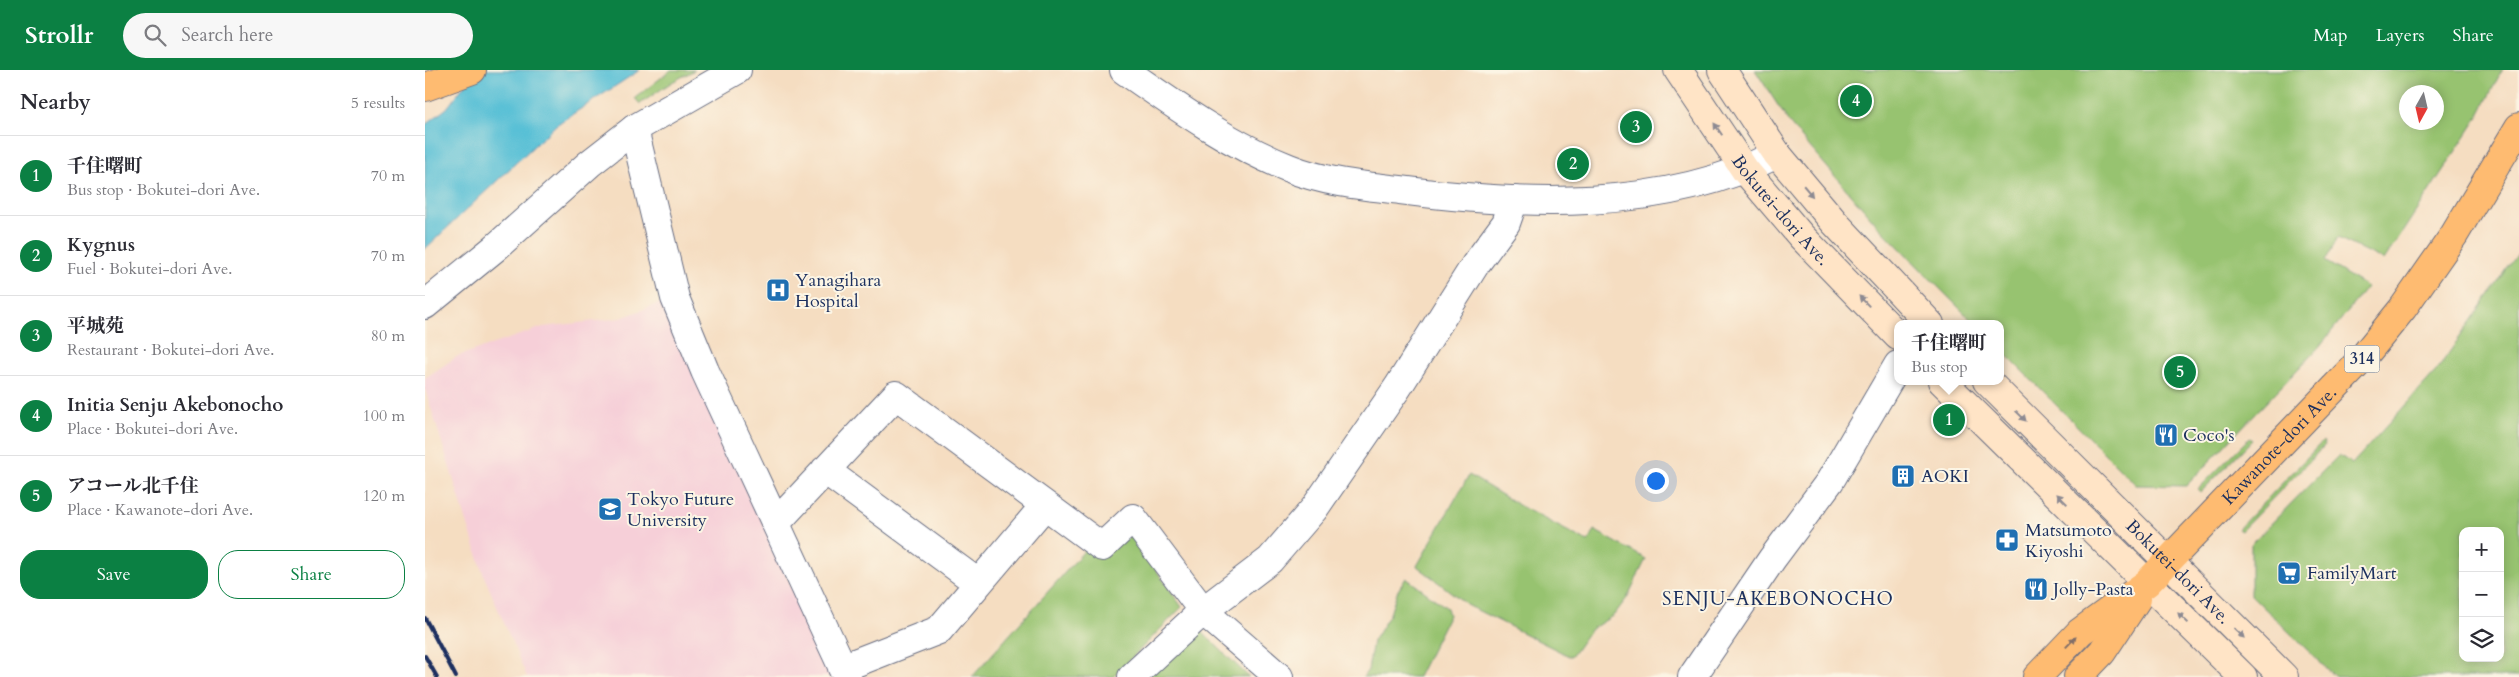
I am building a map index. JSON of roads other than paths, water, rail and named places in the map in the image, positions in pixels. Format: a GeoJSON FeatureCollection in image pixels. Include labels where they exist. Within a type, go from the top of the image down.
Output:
{"type":"FeatureCollection","features":[{"type":"Feature","properties":{"kind":"main road"},"geometry":{"type":"LineString","coordinates":[[425,88],[472,70]]}},
{"type":"Feature","properties":{"kind":"main road","name":"Bokutei-dori Ave."},"geometry":{"type":"LineString","coordinates":[[1679,70],[1745,170],[1801,236],[1894,332]]}},
{"type":"Feature","properties":{"kind":"main road","name":"Bokutei-dori Ave."},"geometry":{"type":"LineString","coordinates":[[1721,70],[1777,154],[1835,223],[1926,320]]}},
{"type":"Feature","properties":{"kind":"main road","name":"Kawanote-dori Ave."},"geometry":{"type":"LineString","coordinates":[[2037,677],[2080,632],[2147,583],[2360,361],[2403,308],[2454,235],[2519,127]]}},
{"type":"Feature","properties":{"kind":"main road","name":"Bokutei-dori Ave."},"geometry":{"type":"LineString","coordinates":[[1947,385],[2243,677]]}},
{"type":"Feature","properties":{"kind":"main road","name":"Bokutei-dori Ave."},"geometry":{"type":"LineString","coordinates":[[1991,385],[2284,677]]}},
{"type":"Feature","properties":{"kind":"main road","name":"Kawanote-dori Ave."},"geometry":{"type":"LineString","coordinates":[[2078,677],[2102,652],[2147,583]]}},
{"type":"Feature","properties":{"kind":"street"},"geometry":{"type":"LineString","coordinates":[[425,305],[495,248],[589,164],[634,129],[737,70]]}},
{"type":"Feature","properties":{"kind":"street"},"geometry":{"type":"LineString","coordinates":[[1124,70],[1239,147],[1291,169],[1355,184],[1433,194],[1514,200],[1614,198],[1681,186],[1745,170],[1777,154]]}},
{"type":"Feature","properties":{"kind":"street"},"geometry":{"type":"LineString","coordinates":[[634,129],[675,298],[705,371],[844,672],[939,630],[1045,505]]}},
{"type":"Feature","properties":{"kind":"street"},"geometry":{"type":"LineString","coordinates":[[1132,677],[1203,611],[1270,560],[1314,510],[1398,387],[1475,265],[1505,223],[1514,200]]}},
{"type":"Feature","properties":{"kind":"street"},"geometry":{"type":"LineString","coordinates":[[1692,677],[1773,559],[1830,481],[1894,372]]}},
{"type":"Feature","properties":{"kind":"street"},"geometry":{"type":"LineString","coordinates":[[775,522],[896,395],[1102,546],[1133,518],[1203,611],[1279,677]]}},
{"type":"Feature","properties":{"kind":"street"},"geometry":{"type":"LineString","coordinates":[[825,470],[978,583]]}},
{"type":"Feature","properties":{"kind":"water"},"geometry":{"type":"Polygon","coordinates":[[[476,70],[640,70],[556,125],[425,249],[425,125],[447,108],[476,70]]]}},
{"type":"Feature","properties":{"kind":"railway"},"geometry":{"type":"LineString","coordinates":[[425,618],[456,677]]}},
{"type":"Feature","properties":{"kind":"railway"},"geometry":{"type":"LineString","coordinates":[[425,656],[437,677]]}},
{"type":"Feature","properties":{"kind":"place","name":"Initia Senju Akebonocho"},"geometry":{"type":"Point","coordinates":[1856,101]}},
{"type":"Feature","properties":{"kind":"place","name":"平城苑"},"geometry":{"type":"Point","coordinates":[1636,127]}},
{"type":"Feature","properties":{"kind":"place","name":"Kygnus"},"geometry":{"type":"Point","coordinates":[1573,164]}},
{"type":"Feature","properties":{"kind":"place","name":"Yanagihara Hospital"},"geometry":{"type":"Point","coordinates":[778,290]}},
{"type":"Feature","properties":{"kind":"place","name":"アコール北千住"},"geometry":{"type":"Point","coordinates":[2180,372]}},
{"type":"Feature","properties":{"kind":"place","name":"千住曙町"},"geometry":{"type":"Point","coordinates":[1949,420]}},
{"type":"Feature","properties":{"kind":"place","name":"Coco's"},"geometry":{"type":"Point","coordinates":[2166,435]}},
{"type":"Feature","properties":{"kind":"place","name":"AOKI"},"geometry":{"type":"Point","coordinates":[1903,476]}},
{"type":"Feature","properties":{"kind":"place","name":"Tokyo Future University"},"geometry":{"type":"Point","coordinates":[610,509]}},
{"type":"Feature","properties":{"kind":"place","name":"Matsumoto Kiyoshi"},"geometry":{"type":"Point","coordinates":[2007,540]}},
{"type":"Feature","properties":{"kind":"place","name":"FamilyMart"},"geometry":{"type":"Point","coordinates":[2289,573]}},
{"type":"Feature","properties":{"kind":"place","name":"Jolly-Pasta"},"geometry":{"type":"Point","coordinates":[2036,589]}},
{"type":"Feature","properties":{"kind":"district","name":"SENJU-AKEBONOCHO"},"geometry":{"type":"Point","coordinates":[1778,599]}}]}
